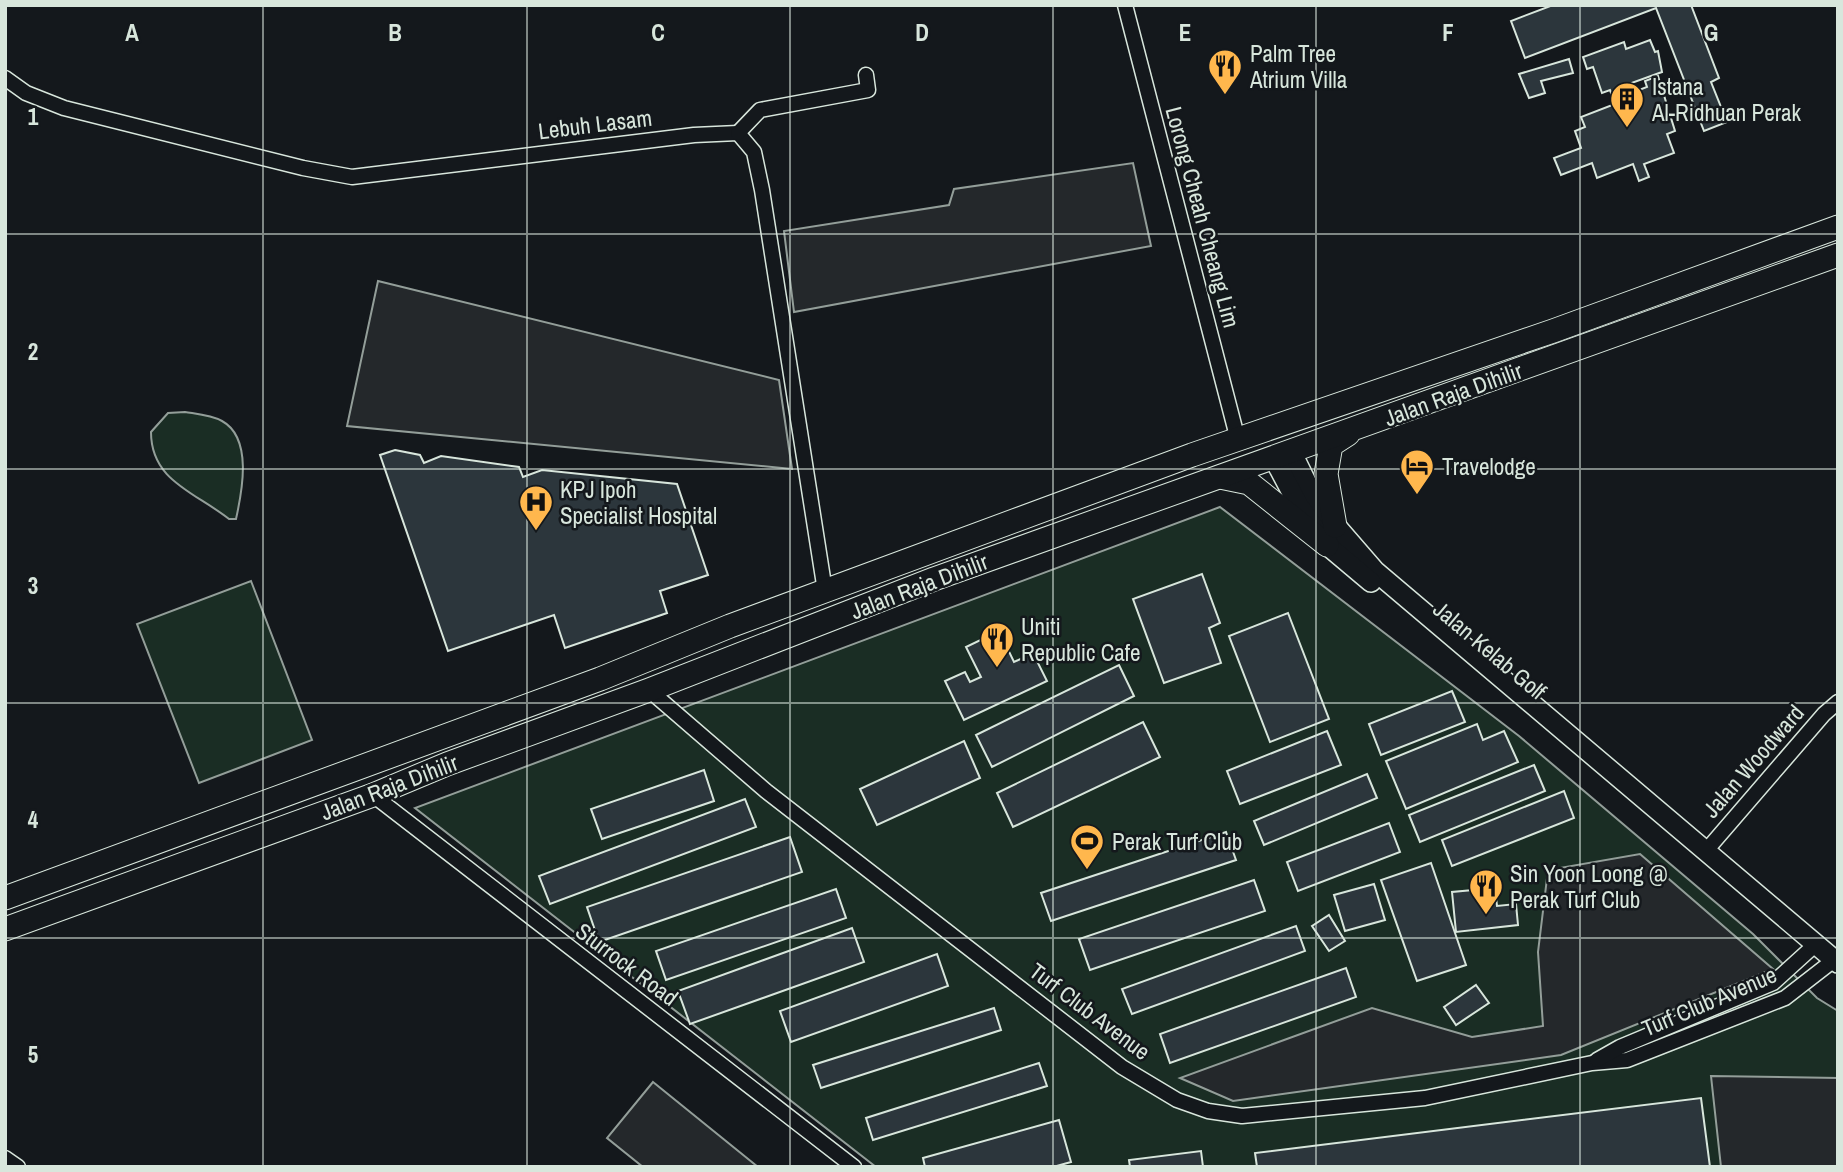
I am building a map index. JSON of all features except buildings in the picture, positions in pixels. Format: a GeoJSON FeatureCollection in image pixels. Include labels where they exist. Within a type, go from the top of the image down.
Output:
{"type":"FeatureCollection","features":[{"type":"Feature","properties":{"kind":"main road","name":"Jalan Raja Dihilir"},"geometry":{"type":"LineString","coordinates":[[5,898],[464,729],[1139,474],[1553,331],[1838,227]]}},
{"type":"Feature","properties":{"kind":"main road","name":"Jalan Raja Dihilir"},"geometry":{"type":"LineString","coordinates":[[5,929],[373,795],[447,764],[649,690],[934,579],[1219,477],[1282,451],[1360,427],[1838,254]]}},
{"type":"Feature","properties":{"kind":"main road"},"geometry":{"type":"LineString","coordinates":[[1139,474],[1178,475],[1272,443],[1282,451],[1295,430],[1359,407],[1371,393]]}},
{"type":"Feature","properties":{"kind":"main road"},"geometry":{"type":"LineString","coordinates":[[1331,536],[1326,474],[1331,445],[1360,427]]}},
{"type":"Feature","properties":{"kind":"main road"},"geometry":{"type":"LineString","coordinates":[[1219,477],[1249,483],[1331,536]]}},
{"type":"Feature","properties":{"kind":"main road"},"geometry":{"type":"LineString","coordinates":[[464,729],[490,734],[596,709]]}},
{"type":"Feature","properties":{"kind":"street","name":"Lorong Cheah Cheang Lim"},"geometry":{"type":"LineString","coordinates":[[1125,5],[1238,440]]}},
{"type":"Feature","properties":{"kind":"street"},"geometry":{"type":"LineString","coordinates":[[825,591],[762,190],[754,152],[738,133],[760,110],[868,90],[866,75]]}},
{"type":"Feature","properties":{"kind":"street","name":"Lebuh Lasam"},"geometry":{"type":"LineString","coordinates":[[5,78],[26,93],[64,108],[303,168],[352,177],[694,135],[738,133]]}},
{"type":"Feature","properties":{"kind":"street"},"geometry":{"type":"LineString","coordinates":[[1282,451],[1317,504],[1331,536]]}},
{"type":"Feature","properties":{"kind":"street","name":"Jalan Kelab Golf"},"geometry":{"type":"LineString","coordinates":[[1331,536],[1836,961]]}},
{"type":"Feature","properties":{"kind":"street","name":"Jalan Kelab Golf"},"geometry":{"type":"LineString","coordinates":[[1331,536],[1693,849],[1705,852]]}},
{"type":"Feature","properties":{"kind":"street","name":"Turf Club Avenue"},"geometry":{"type":"LineString","coordinates":[[649,690],[787,808],[1122,1067],[1177,1100],[1208,1111],[1242,1116],[1425,1098],[1592,1063],[1627,1060],[1785,998],[1836,961]]}},
{"type":"Feature","properties":{"kind":"street","name":"Jalan Woodward"},"geometry":{"type":"LineString","coordinates":[[1705,852],[1824,714],[1838,702]]}},
{"type":"Feature","properties":{"kind":"street","name":"Sturrock Road"},"geometry":{"type":"LineString","coordinates":[[373,795],[854,1167]]}},
{"type":"Feature","properties":{"kind":"street","name":"Turf Club Avenue"},"geometry":{"type":"LineString","coordinates":[[1592,1063],[1620,1047],[1773,983],[1816,944]]}},
{"type":"Feature","properties":{"kind":"street"},"geometry":{"type":"LineString","coordinates":[[5,1158],[18,1167]]}},
{"type":"Feature","properties":{"kind":"green space"},"geometry":{"type":"Polygon","coordinates":[[[185,412],[222,421],[232,429],[238,440],[243,466],[236,519],[229,519],[177,484],[158,462],[151,432],[168,413],[185,412]]]}},
{"type":"Feature","properties":{"kind":"green space","name":"Perak Turf Club"},"geometry":{"type":"Polygon","coordinates":[[[1220,507],[1519,736],[1753,934],[1817,998],[1838,1011],[1838,1167],[876,1167],[415,808],[1220,507]]]}},
{"type":"Feature","properties":{"kind":"green space"},"geometry":{"type":"Polygon","coordinates":[[[251,581],[312,740],[199,783],[137,624],[251,581]]]}},
{"type":"Feature","properties":{"kind":"shaded area"},"geometry":{"type":"Polygon","coordinates":[[[1133,163],[1151,246],[794,312],[784,231],[949,205],[954,189],[1133,163]]]}},
{"type":"Feature","properties":{"kind":"shaded area"},"geometry":{"type":"Polygon","coordinates":[[[378,281],[779,380],[792,469],[347,426],[378,281]]]}},
{"type":"Feature","properties":{"kind":"shaded area"},"geometry":{"type":"Polygon","coordinates":[[[1640,854],[1773,969],[1561,1055],[1233,1101],[1180,1078],[1372,1008],[1472,1037],[1543,1026],[1538,952],[1548,870],[1640,854]]]}},
{"type":"Feature","properties":{"kind":"shaded area"},"geometry":{"type":"Polygon","coordinates":[[[1711,1076],[1838,1078],[1838,1167],[1721,1167],[1711,1076]]]}},
{"type":"Feature","properties":{"kind":"shaded area"},"geometry":{"type":"Polygon","coordinates":[[[653,1082],[758,1167],[643,1167],[607,1138],[653,1082]]]}},
{"type":"Feature","properties":{"kind":"place","name":"Palm Tree Atrium Villa"},"geometry":{"type":"Point","coordinates":[1225,96]}},
{"type":"Feature","properties":{"kind":"place","name":"Istana Al-Ridhuan Perak"},"geometry":{"type":"Point","coordinates":[1627,129]}},
{"type":"Feature","properties":{"kind":"place","name":"Travelodge"},"geometry":{"type":"Point","coordinates":[1417,496]}},
{"type":"Feature","properties":{"kind":"place","name":"KPJ Ipoh Specialist Hospital"},"geometry":{"type":"Point","coordinates":[536,532]}},
{"type":"Feature","properties":{"kind":"place","name":"Uniti Republic Cafe"},"geometry":{"type":"Point","coordinates":[997,669]}},
{"type":"Feature","properties":{"kind":"place","name":"Perak Turf Club"},"geometry":{"type":"Point","coordinates":[1087,871]}},
{"type":"Feature","properties":{"kind":"place","name":"Sin Yoon Loong @ Perak Turf Club"},"geometry":{"type":"Point","coordinates":[1486,916]}}]}
